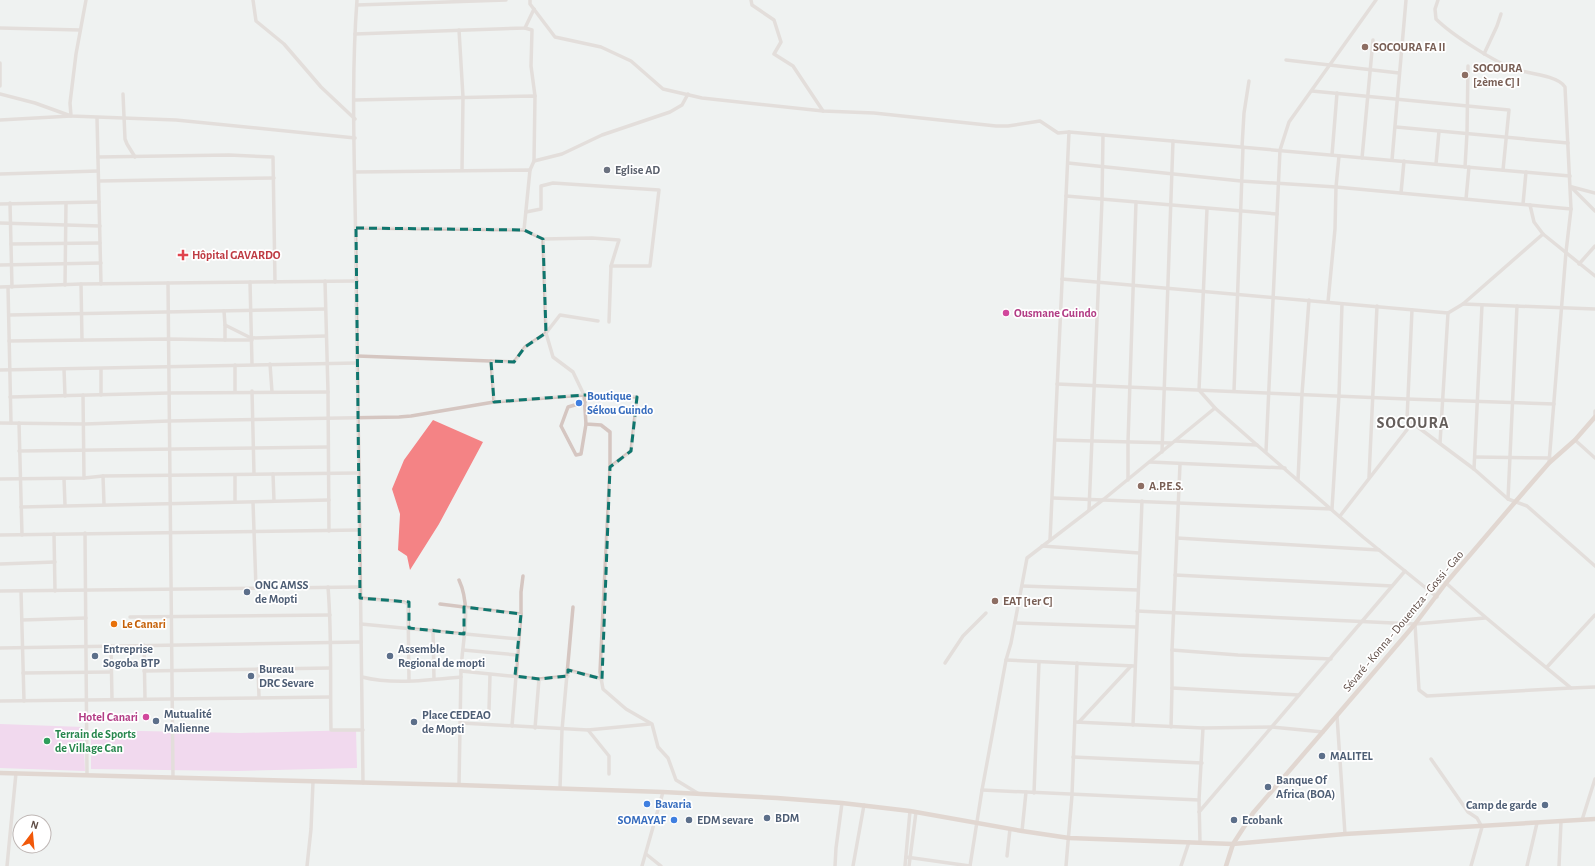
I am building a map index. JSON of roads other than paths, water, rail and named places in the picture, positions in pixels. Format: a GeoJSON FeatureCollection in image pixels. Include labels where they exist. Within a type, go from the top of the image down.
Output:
{"type":"FeatureCollection","features":[{"type":"Feature","properties":{"kind":"main road","name":"Sévaré - Konna - Douentza - Gossi - Gao"},"geometry":{"type":"LineString","coordinates":[[1226,866],[1233,844],[1253,813],[1415,624],[1437,597],[1446,583],[1550,461],[1575,440],[1595,418]]}},
{"type":"Feature","properties":{"kind":"main road"},"geometry":{"type":"LineString","coordinates":[[0,773],[88,774],[313,782],[560,788],[699,794],[864,805],[1069,838],[1233,844],[1345,834],[1482,827],[1595,819]]}},
{"type":"Feature","properties":{"kind":"street"},"geometry":{"type":"LineString","coordinates":[[71,116],[70,103],[80,30],[86,0]]}},
{"type":"Feature","properties":{"kind":"street"},"geometry":{"type":"LineString","coordinates":[[253,0],[256,21],[272,32],[321,87],[355,119]]}},
{"type":"Feature","properties":{"kind":"street"},"geometry":{"type":"LineString","coordinates":[[357,0],[355,34],[355,172],[357,418],[363,783]]}},
{"type":"Feature","properties":{"kind":"street"},"geometry":{"type":"LineString","coordinates":[[357,5],[506,0]]}},
{"type":"Feature","properties":{"kind":"street"},"geometry":{"type":"LineString","coordinates":[[530,0],[530,4],[555,37],[601,47],[631,61],[663,89],[702,98],[823,111],[874,113],[996,126],[1008,126],[1040,121],[1058,133],[1069,132],[1570,176]]}},
{"type":"Feature","properties":{"kind":"street"},"geometry":{"type":"LineString","coordinates":[[751,0],[752,5],[774,20],[781,42],[774,54],[793,66],[823,111]]}},
{"type":"Feature","properties":{"kind":"street"},"geometry":{"type":"LineString","coordinates":[[1266,451],[1280,150],[1289,122],[1376,0]]}},
{"type":"Feature","properties":{"kind":"street"},"geometry":{"type":"LineString","coordinates":[[1392,160],[1406,0]]}},
{"type":"Feature","properties":{"kind":"street"},"geometry":{"type":"LineString","coordinates":[[1438,0],[1435,9],[1436,19],[1484,54],[1516,70],[1541,75],[1563,83],[1565,87],[1572,209],[1566,252],[1561,308],[1550,461],[1510,457],[1475,457]]}},
{"type":"Feature","properties":{"kind":"street"},"geometry":{"type":"LineString","coordinates":[[525,28],[534,9]]}},
{"type":"Feature","properties":{"kind":"street"},"geometry":{"type":"LineString","coordinates":[[1484,54],[1501,14]]}},
{"type":"Feature","properties":{"kind":"street"},"geometry":{"type":"LineString","coordinates":[[0,28],[80,30]]}},
{"type":"Feature","properties":{"kind":"street"},"geometry":{"type":"LineString","coordinates":[[355,34],[525,28],[532,30],[531,66],[535,96],[534,161],[530,170],[524,230]]}},
{"type":"Feature","properties":{"kind":"street"},"geometry":{"type":"LineString","coordinates":[[459,30],[463,97],[462,170]]}},
{"type":"Feature","properties":{"kind":"street"},"geometry":{"type":"LineString","coordinates":[[1362,158],[1373,40]]}},
{"type":"Feature","properties":{"kind":"street"},"geometry":{"type":"LineString","coordinates":[[1286,60],[1399,73]]}},
{"type":"Feature","properties":{"kind":"street"},"geometry":{"type":"LineString","coordinates":[[0,63],[0,86]]}},
{"type":"Feature","properties":{"kind":"street"},"geometry":{"type":"LineString","coordinates":[[1466,199],[1468,66]]}},
{"type":"Feature","properties":{"kind":"street"},"geometry":{"type":"LineString","coordinates":[[1234,391],[1242,147],[1244,113],[1249,82]]}},
{"type":"Feature","properties":{"kind":"street"},"geometry":{"type":"LineString","coordinates":[[1312,91],[1509,110],[1503,170]]}},
{"type":"Feature","properties":{"kind":"street"},"geometry":{"type":"LineString","coordinates":[[1332,155],[1337,93]]}},
{"type":"Feature","properties":{"kind":"street"},"geometry":{"type":"LineString","coordinates":[[0,94],[35,103],[71,116]]}},
{"type":"Feature","properties":{"kind":"street"},"geometry":{"type":"LineString","coordinates":[[123,94],[125,139],[135,157]]}},
{"type":"Feature","properties":{"kind":"street"},"geometry":{"type":"LineString","coordinates":[[534,161],[562,154],[602,135],[670,112],[682,105],[688,94]]}},
{"type":"Feature","properties":{"kind":"street"},"geometry":{"type":"LineString","coordinates":[[355,100],[535,96]]}},
{"type":"Feature","properties":{"kind":"street"},"geometry":{"type":"LineString","coordinates":[[0,120],[71,116],[176,120],[355,138]]}},
{"type":"Feature","properties":{"kind":"street"},"geometry":{"type":"LineString","coordinates":[[97,118],[101,284]]}},
{"type":"Feature","properties":{"kind":"street"},"geometry":{"type":"LineString","coordinates":[[1396,127],[1568,143]]}},
{"type":"Feature","properties":{"kind":"street"},"geometry":{"type":"LineString","coordinates":[[1436,164],[1439,131]]}},
{"type":"Feature","properties":{"kind":"street"},"geometry":{"type":"LineString","coordinates":[[1050,540],[1069,132]]}},
{"type":"Feature","properties":{"kind":"street"},"geometry":{"type":"LineString","coordinates":[[1089,510],[1102,200],[1103,135]]}},
{"type":"Feature","properties":{"kind":"street"},"geometry":{"type":"LineString","coordinates":[[1162,452],[1173,141]]}},
{"type":"Feature","properties":{"kind":"street"},"geometry":{"type":"LineString","coordinates":[[98,157],[229,155],[273,157],[275,282]]}},
{"type":"Feature","properties":{"kind":"street"},"geometry":{"type":"LineString","coordinates":[[1328,302],[1335,229],[1336,187],[1339,156]]}},
{"type":"Feature","properties":{"kind":"street"},"geometry":{"type":"LineString","coordinates":[[1401,193],[1404,161]]}},
{"type":"Feature","properties":{"kind":"street"},"geometry":{"type":"LineString","coordinates":[[1068,163],[1241,181],[1336,187],[1572,209]]}},
{"type":"Feature","properties":{"kind":"street"},"geometry":{"type":"LineString","coordinates":[[355,172],[530,170]]}},
{"type":"Feature","properties":{"kind":"street"},"geometry":{"type":"LineString","coordinates":[[0,174],[98,171]]}},
{"type":"Feature","properties":{"kind":"street"},"geometry":{"type":"LineString","coordinates":[[1523,204],[1526,172]]}},
{"type":"Feature","properties":{"kind":"street"},"geometry":{"type":"LineString","coordinates":[[99,181],[274,178]]}},
{"type":"Feature","properties":{"kind":"street"},"geometry":{"type":"LineString","coordinates":[[526,212],[541,209],[541,186],[553,183],[659,190],[650,266],[610,266]]}},
{"type":"Feature","properties":{"kind":"street"},"geometry":{"type":"LineString","coordinates":[[1571,187],[1595,193]]}},
{"type":"Feature","properties":{"kind":"street"},"geometry":{"type":"LineString","coordinates":[[1571,187],[1595,212]]}},
{"type":"Feature","properties":{"kind":"street"},"geometry":{"type":"LineString","coordinates":[[1066,196],[1277,214]]}},
{"type":"Feature","properties":{"kind":"street"},"geometry":{"type":"LineString","coordinates":[[0,204],[99,202]]}},
{"type":"Feature","properties":{"kind":"street"},"geometry":{"type":"LineString","coordinates":[[1128,480],[1136,202]]}},
{"type":"Feature","properties":{"kind":"street"},"geometry":{"type":"LineString","coordinates":[[65,285],[66,203]]}},
{"type":"Feature","properties":{"kind":"street"},"geometry":{"type":"LineString","coordinates":[[10,204],[11,265],[9,370],[11,423]]}},
{"type":"Feature","properties":{"kind":"street"},"geometry":{"type":"LineString","coordinates":[[1530,205],[1534,222],[1543,234],[1595,276]]}},
{"type":"Feature","properties":{"kind":"street"},"geometry":{"type":"LineString","coordinates":[[1207,209],[1198,390],[1215,408],[1257,445],[1266,451],[1379,550],[1437,597]]}},
{"type":"Feature","properties":{"kind":"street"},"geometry":{"type":"LineString","coordinates":[[0,223],[100,226]]}},
{"type":"Feature","properties":{"kind":"street"},"geometry":{"type":"LineString","coordinates":[[356,228],[524,230],[543,238],[592,238],[618,240],[610,266],[609,322]]}},
{"type":"Feature","properties":{"kind":"street"},"geometry":{"type":"LineString","coordinates":[[1062,279],[1448,313],[1463,304],[1543,234]]}},
{"type":"Feature","properties":{"kind":"street"},"geometry":{"type":"LineString","coordinates":[[543,238],[546,333],[553,356],[573,372],[584,395],[585,402],[586,424],[581,454],[576,455],[561,426],[568,407],[585,402]]}},
{"type":"Feature","properties":{"kind":"street"},"geometry":{"type":"LineString","coordinates":[[11,244],[100,243]]}},
{"type":"Feature","properties":{"kind":"street"},"geometry":{"type":"LineString","coordinates":[[1579,264],[1595,246]]}},
{"type":"Feature","properties":{"kind":"street"},"geometry":{"type":"LineString","coordinates":[[0,265],[101,263]]}},
{"type":"Feature","properties":{"kind":"street"},"geometry":{"type":"LineString","coordinates":[[325,281],[326,363],[328,392],[329,531]]}},
{"type":"Feature","properties":{"kind":"street"},"geometry":{"type":"LineString","coordinates":[[0,287],[81,284],[356,281]]}},
{"type":"Feature","properties":{"kind":"street"},"geometry":{"type":"LineString","coordinates":[[250,282],[252,364]]}},
{"type":"Feature","properties":{"kind":"street"},"geometry":{"type":"LineString","coordinates":[[168,283],[173,777]]}},
{"type":"Feature","properties":{"kind":"street"},"geometry":{"type":"LineString","coordinates":[[81,284],[82,340]]}},
{"type":"Feature","properties":{"kind":"street"},"geometry":{"type":"LineString","coordinates":[[1298,480],[1302,394],[1309,300]]}},
{"type":"Feature","properties":{"kind":"street"},"geometry":{"type":"LineString","coordinates":[[1332,509],[1339,395],[1342,304]]}},
{"type":"Feature","properties":{"kind":"street"},"geometry":{"type":"LineString","coordinates":[[1463,304],[1595,309]]}},
{"type":"Feature","properties":{"kind":"street"},"geometry":{"type":"LineString","coordinates":[[1474,469],[1482,305]]}},
{"type":"Feature","properties":{"kind":"street"},"geometry":{"type":"LineString","coordinates":[[1369,477],[1377,306]]}},
{"type":"Feature","properties":{"kind":"street"},"geometry":{"type":"LineString","coordinates":[[1508,500],[1517,306]]}},
{"type":"Feature","properties":{"kind":"street"},"geometry":{"type":"LineString","coordinates":[[9,315],[325,309]]}},
{"type":"Feature","properties":{"kind":"street"},"geometry":{"type":"LineString","coordinates":[[1412,310],[1407,419],[1474,469],[1508,500],[1516,501],[1527,506],[1595,566]]}},
{"type":"Feature","properties":{"kind":"street"},"geometry":{"type":"LineString","coordinates":[[224,311],[225,340]]}},
{"type":"Feature","properties":{"kind":"street"},"geometry":{"type":"LineString","coordinates":[[1440,443],[1448,313]]}},
{"type":"Feature","properties":{"kind":"street"},"geometry":{"type":"LineString","coordinates":[[357,356],[514,362],[525,347],[546,333],[560,315],[598,321]]}},
{"type":"Feature","properties":{"kind":"street"},"geometry":{"type":"LineString","coordinates":[[225,325],[251,339]]}},
{"type":"Feature","properties":{"kind":"street"},"geometry":{"type":"LineString","coordinates":[[9,341],[169,339],[225,340],[326,336]]}},
{"type":"Feature","properties":{"kind":"street"},"geometry":{"type":"LineString","coordinates":[[491,361],[494,402]]}},
{"type":"Feature","properties":{"kind":"street"},"geometry":{"type":"LineString","coordinates":[[0,370],[357,363]]}},
{"type":"Feature","properties":{"kind":"street"},"geometry":{"type":"LineString","coordinates":[[270,364],[272,392]]}},
{"type":"Feature","properties":{"kind":"street"},"geometry":{"type":"LineString","coordinates":[[235,365],[235,392]]}},
{"type":"Feature","properties":{"kind":"street"},"geometry":{"type":"LineString","coordinates":[[101,368],[101,395]]}},
{"type":"Feature","properties":{"kind":"street"},"geometry":{"type":"LineString","coordinates":[[64,369],[65,396]]}},
{"type":"Feature","properties":{"kind":"street"},"geometry":{"type":"LineString","coordinates":[[1057,384],[1339,395],[1373,398],[1442,399],[1554,404]]}},
{"type":"Feature","properties":{"kind":"street"},"geometry":{"type":"LineString","coordinates":[[252,391],[254,474]]}},
{"type":"Feature","properties":{"kind":"street"},"geometry":{"type":"LineString","coordinates":[[10,397],[169,392],[328,392]]}},
{"type":"Feature","properties":{"kind":"street"},"geometry":{"type":"LineString","coordinates":[[83,395],[85,451],[84,478]]}},
{"type":"Feature","properties":{"kind":"street"},"geometry":{"type":"LineString","coordinates":[[0,423],[84,424],[412,416],[494,402],[584,395],[637,397],[631,451],[610,467]]}},
{"type":"Feature","properties":{"kind":"street"},"geometry":{"type":"LineString","coordinates":[[908,857],[970,866],[976,823],[1006,660],[1015,623],[1027,558],[1128,480],[1215,408]]}},
{"type":"Feature","properties":{"kind":"street"},"geometry":{"type":"LineString","coordinates":[[1595,411],[1595,418]]}},
{"type":"Feature","properties":{"kind":"street"},"geometry":{"type":"LineString","coordinates":[[1340,516],[1413,422]]}},
{"type":"Feature","properties":{"kind":"street"},"geometry":{"type":"LineString","coordinates":[[19,423],[22,535]]}},
{"type":"Feature","properties":{"kind":"street"},"geometry":{"type":"LineString","coordinates":[[586,424],[601,425],[610,432],[610,467],[600,672],[603,689],[626,709],[652,724],[658,747],[668,758],[676,780],[699,794]]}},
{"type":"Feature","properties":{"kind":"street"},"geometry":{"type":"LineString","coordinates":[[1055,440],[1171,443]]}},
{"type":"Feature","properties":{"kind":"street"},"geometry":{"type":"LineString","coordinates":[[1575,440],[1595,458]]}},
{"type":"Feature","properties":{"kind":"street"},"geometry":{"type":"LineString","coordinates":[[1175,441],[1257,445]]}},
{"type":"Feature","properties":{"kind":"street"},"geometry":{"type":"LineString","coordinates":[[20,451],[328,447]]}},
{"type":"Feature","properties":{"kind":"street"},"geometry":{"type":"LineString","coordinates":[[1150,462],[1285,468]]}},
{"type":"Feature","properties":{"kind":"street"},"geometry":{"type":"LineString","coordinates":[[1170,727],[1173,613],[1180,464]]}},
{"type":"Feature","properties":{"kind":"street"},"geometry":{"type":"LineString","coordinates":[[0,479],[64,479],[103,476],[358,473]]}},
{"type":"Feature","properties":{"kind":"street"},"geometry":{"type":"LineString","coordinates":[[273,474],[274,501]]}},
{"type":"Feature","properties":{"kind":"street"},"geometry":{"type":"LineString","coordinates":[[234,475],[235,502]]}},
{"type":"Feature","properties":{"kind":"street"},"geometry":{"type":"LineString","coordinates":[[103,476],[104,504]]}},
{"type":"Feature","properties":{"kind":"street"},"geometry":{"type":"LineString","coordinates":[[64,479],[65,505]]}},
{"type":"Feature","properties":{"kind":"street"},"geometry":{"type":"LineString","coordinates":[[1052,498],[1332,509]]}},
{"type":"Feature","properties":{"kind":"street"},"geometry":{"type":"LineString","coordinates":[[21,507],[329,500]]}},
{"type":"Feature","properties":{"kind":"street"},"geometry":{"type":"LineString","coordinates":[[1133,725],[1133,666],[1142,501]]}},
{"type":"Feature","properties":{"kind":"street"},"geometry":{"type":"LineString","coordinates":[[253,502],[256,588]]}},
{"type":"Feature","properties":{"kind":"street"},"geometry":{"type":"LineString","coordinates":[[0,535],[359,530]]}},
{"type":"Feature","properties":{"kind":"street"},"geometry":{"type":"LineString","coordinates":[[54,534],[55,591]]}},
{"type":"Feature","properties":{"kind":"street"},"geometry":{"type":"LineString","coordinates":[[85,534],[88,774]]}},
{"type":"Feature","properties":{"kind":"street"},"geometry":{"type":"LineString","coordinates":[[1177,538],[1379,550]]}},
{"type":"Feature","properties":{"kind":"street"},"geometry":{"type":"LineString","coordinates":[[1042,546],[1139,553]]}},
{"type":"Feature","properties":{"kind":"street"},"geometry":{"type":"LineString","coordinates":[[0,564],[55,562]]}},
{"type":"Feature","properties":{"kind":"street"},"geometry":{"type":"LineString","coordinates":[[1199,812],[1363,622],[1405,571]]}},
{"type":"Feature","properties":{"kind":"street"},"geometry":{"type":"LineString","coordinates":[[1175,575],[1392,586]]}},
{"type":"Feature","properties":{"kind":"street"},"geometry":{"type":"LineString","coordinates":[[512,726],[520,614],[520,592],[523,576]]}},
{"type":"Feature","properties":{"kind":"street"},"geometry":{"type":"LineString","coordinates":[[459,580],[464,590],[466,621],[461,671],[459,785]]}},
{"type":"Feature","properties":{"kind":"street"},"geometry":{"type":"LineString","coordinates":[[1446,583],[1485,618],[1571,688]]}},
{"type":"Feature","properties":{"kind":"street"},"geometry":{"type":"LineString","coordinates":[[1022,586],[1138,590]]}},
{"type":"Feature","properties":{"kind":"street"},"geometry":{"type":"LineString","coordinates":[[328,587],[330,615],[331,730],[362,730]]}},
{"type":"Feature","properties":{"kind":"street"},"geometry":{"type":"LineString","coordinates":[[0,591],[360,587]]}},
{"type":"Feature","properties":{"kind":"street"},"geometry":{"type":"LineString","coordinates":[[21,591],[24,701]]}},
{"type":"Feature","properties":{"kind":"street"},"geometry":{"type":"LineString","coordinates":[[360,598],[406,603],[409,607],[409,681]]}},
{"type":"Feature","properties":{"kind":"street"},"geometry":{"type":"LineString","coordinates":[[440,604],[520,614]]}},
{"type":"Feature","properties":{"kind":"street"},"geometry":{"type":"LineString","coordinates":[[560,788],[562,730],[573,607]]}},
{"type":"Feature","properties":{"kind":"street"},"geometry":{"type":"LineString","coordinates":[[1137,611],[1415,624],[1485,618]]}},
{"type":"Feature","properties":{"kind":"street"},"geometry":{"type":"LineString","coordinates":[[945,663],[963,636],[986,613]]}},
{"type":"Feature","properties":{"kind":"street"},"geometry":{"type":"LineString","coordinates":[[1547,667],[1595,614]]}},
{"type":"Feature","properties":{"kind":"street"},"geometry":{"type":"LineString","coordinates":[[130,617],[330,615]]}},
{"type":"Feature","properties":{"kind":"street"},"geometry":{"type":"LineString","coordinates":[[22,620],[86,618]]}},
{"type":"Feature","properties":{"kind":"street"},"geometry":{"type":"LineString","coordinates":[[1015,623],[1136,627]]}},
{"type":"Feature","properties":{"kind":"street"},"geometry":{"type":"LineString","coordinates":[[361,624],[518,639]]}},
{"type":"Feature","properties":{"kind":"street"},"geometry":{"type":"LineString","coordinates":[[1415,624],[1419,690],[1427,696],[1595,688]]}},
{"type":"Feature","properties":{"kind":"street"},"geometry":{"type":"LineString","coordinates":[[433,630],[434,679]]}},
{"type":"Feature","properties":{"kind":"street"},"geometry":{"type":"LineString","coordinates":[[0,648],[361,642]]}},
{"type":"Feature","properties":{"kind":"street"},"geometry":{"type":"LineString","coordinates":[[144,645],[145,698]]}},
{"type":"Feature","properties":{"kind":"street"},"geometry":{"type":"LineString","coordinates":[[111,646],[112,699]]}},
{"type":"Feature","properties":{"kind":"street"},"geometry":{"type":"LineString","coordinates":[[463,650],[517,655]]}},
{"type":"Feature","properties":{"kind":"street"},"geometry":{"type":"LineString","coordinates":[[1172,650],[1238,655],[1331,659]]}},
{"type":"Feature","properties":{"kind":"street"},"geometry":{"type":"LineString","coordinates":[[1006,660],[1133,666]]}},
{"type":"Feature","properties":{"kind":"street"},"geometry":{"type":"LineString","coordinates":[[1034,793],[1039,662]]}},
{"type":"Feature","properties":{"kind":"street"},"geometry":{"type":"LineString","coordinates":[[1066,866],[1072,795],[1073,757],[1077,722],[1077,663]]}},
{"type":"Feature","properties":{"kind":"street"},"geometry":{"type":"LineString","coordinates":[[1077,722],[1133,666]]}},
{"type":"Feature","properties":{"kind":"street"},"geometry":{"type":"LineString","coordinates":[[144,671],[330,668]]}},
{"type":"Feature","properties":{"kind":"street"},"geometry":{"type":"LineString","coordinates":[[258,669],[259,697]]}},
{"type":"Feature","properties":{"kind":"street"},"geometry":{"type":"LineString","coordinates":[[568,670],[602,679]]}},
{"type":"Feature","properties":{"kind":"street"},"geometry":{"type":"LineString","coordinates":[[461,671],[540,679],[568,676]]}},
{"type":"Feature","properties":{"kind":"street"},"geometry":{"type":"LineString","coordinates":[[23,673],[111,672]]}},
{"type":"Feature","properties":{"kind":"street"},"geometry":{"type":"LineString","coordinates":[[489,710],[490,675]]}},
{"type":"Feature","properties":{"kind":"street"},"geometry":{"type":"LineString","coordinates":[[362,677],[374,680],[409,681],[461,677]]}},
{"type":"Feature","properties":{"kind":"street"},"geometry":{"type":"LineString","coordinates":[[535,728],[540,679]]}},
{"type":"Feature","properties":{"kind":"street"},"geometry":{"type":"LineString","coordinates":[[1172,688],[1299,695]]}},
{"type":"Feature","properties":{"kind":"street"},"geometry":{"type":"LineString","coordinates":[[0,701],[330,696]]}},
{"type":"Feature","properties":{"kind":"street"},"geometry":{"type":"LineString","coordinates":[[1337,716],[1345,834]]}},
{"type":"Feature","properties":{"kind":"street"},"geometry":{"type":"LineString","coordinates":[[1077,722],[1203,728],[1272,727],[1323,732]]}},
{"type":"Feature","properties":{"kind":"street"},"geometry":{"type":"LineString","coordinates":[[461,723],[562,730],[588,730],[652,724]]}},
{"type":"Feature","properties":{"kind":"street"},"geometry":{"type":"LineString","coordinates":[[1200,842],[1199,800],[1203,728]]}},
{"type":"Feature","properties":{"kind":"street"},"geometry":{"type":"LineString","coordinates":[[588,730],[609,756],[609,774]]}},
{"type":"Feature","properties":{"kind":"street"},"geometry":{"type":"LineString","coordinates":[[1073,757],[1202,763]]}},
{"type":"Feature","properties":{"kind":"street"},"geometry":{"type":"LineString","coordinates":[[1431,759],[1468,812],[1477,818],[1482,827],[1472,866]]}},
{"type":"Feature","properties":{"kind":"street"},"geometry":{"type":"LineString","coordinates":[[7,866],[16,773]]}},
{"type":"Feature","properties":{"kind":"street"},"geometry":{"type":"LineString","coordinates":[[1582,820],[1595,779]]}},
{"type":"Feature","properties":{"kind":"street"},"geometry":{"type":"LineString","coordinates":[[307,866],[311,829],[313,782]]}},
{"type":"Feature","properties":{"kind":"street"},"geometry":{"type":"LineString","coordinates":[[982,790],[1199,800]]}},
{"type":"Feature","properties":{"kind":"street"},"geometry":{"type":"LineString","coordinates":[[642,866],[663,792]]}},
{"type":"Feature","properties":{"kind":"street"},"geometry":{"type":"LineString","coordinates":[[1022,831],[1026,792]]}},
{"type":"Feature","properties":{"kind":"street"},"geometry":{"type":"LineString","coordinates":[[835,866],[842,803]]}},
{"type":"Feature","properties":{"kind":"street"},"geometry":{"type":"LineString","coordinates":[[853,866],[864,805]]}},
{"type":"Feature","properties":{"kind":"street"},"geometry":{"type":"LineString","coordinates":[[905,866],[908,857],[913,812]]}},
{"type":"Feature","properties":{"kind":"street"},"geometry":{"type":"LineString","coordinates":[[1558,866],[1561,822]]}},
{"type":"Feature","properties":{"kind":"street"},"geometry":{"type":"LineString","coordinates":[[1527,866],[1537,823]]}},
{"type":"Feature","properties":{"kind":"street"},"geometry":{"type":"LineString","coordinates":[[1007,856],[1010,829]]}},
{"type":"Feature","properties":{"kind":"street"},"geometry":{"type":"LineString","coordinates":[[1182,866],[1189,842]]}},
{"type":"Feature","properties":{"kind":"street"},"geometry":{"type":"LineString","coordinates":[[646,854],[661,866]]}},
{"type":"Feature","properties":{"kind":"street"},"geometry":{"type":"LineString","coordinates":[[908,857],[909,866]]}},
{"type":"Feature","properties":{"kind":"place","name":"SOCOURA FA II"},"geometry":{"type":"Point","coordinates":[1365,47]}},
{"type":"Feature","properties":{"kind":"place","name":"SOCOURA [2ème C] I"},"geometry":{"type":"Point","coordinates":[1465,75]}},
{"type":"Feature","properties":{"kind":"place","name":"Eglise AD"},"geometry":{"type":"Point","coordinates":[607,170]}},
{"type":"Feature","properties":{"kind":"place","name":"Hôpital GAVARDO"},"geometry":{"type":"Point","coordinates":[183,255]}},
{"type":"Feature","properties":{"kind":"place","name":"Ousmane Guindo"},"geometry":{"type":"Point","coordinates":[1006,313]}},
{"type":"Feature","properties":{"kind":"place","name":"Boutique Sékou Guindo"},"geometry":{"type":"Point","coordinates":[579,403]}},
{"type":"Feature","properties":{"kind":"place","name":"A.P.E.S."},"geometry":{"type":"Point","coordinates":[1141,486]}},
{"type":"Feature","properties":{"kind":"place","name":"ONG AMSS de Mopti"},"geometry":{"type":"Point","coordinates":[247,592]}},
{"type":"Feature","properties":{"kind":"place","name":"EAT [1er C]"},"geometry":{"type":"Point","coordinates":[995,601]}},
{"type":"Feature","properties":{"kind":"place","name":"Le Canari"},"geometry":{"type":"Point","coordinates":[114,624]}},
{"type":"Feature","properties":{"kind":"place","name":"Entreprise Sogoba BTP"},"geometry":{"type":"Point","coordinates":[95,656]}},
{"type":"Feature","properties":{"kind":"place","name":"Assemble Regional de mopti"},"geometry":{"type":"Point","coordinates":[390,656]}},
{"type":"Feature","properties":{"kind":"place","name":"Bureau DRC Sevare"},"geometry":{"type":"Point","coordinates":[251,676]}},
{"type":"Feature","properties":{"kind":"place","name":"Hotel Canari"},"geometry":{"type":"Point","coordinates":[146,717]}},
{"type":"Feature","properties":{"kind":"place","name":"Mutualité Malienne"},"geometry":{"type":"Point","coordinates":[156,721]}},
{"type":"Feature","properties":{"kind":"place","name":"Place CEDEAO de Mopti"},"geometry":{"type":"Point","coordinates":[414,722]}},
{"type":"Feature","properties":{"kind":"place","name":"Terrain de Sports de Village Can"},"geometry":{"type":"Point","coordinates":[47,741]}},
{"type":"Feature","properties":{"kind":"place","name":"MALITEL"},"geometry":{"type":"Point","coordinates":[1322,756]}},
{"type":"Feature","properties":{"kind":"place","name":"Banque Of Africa (BOA)"},"geometry":{"type":"Point","coordinates":[1268,787]}},
{"type":"Feature","properties":{"kind":"place","name":"Bavaria"},"geometry":{"type":"Point","coordinates":[647,804]}},
{"type":"Feature","properties":{"kind":"place","name":"Camp de garde"},"geometry":{"type":"Point","coordinates":[1545,805]}},
{"type":"Feature","properties":{"kind":"place","name":"BDM"},"geometry":{"type":"Point","coordinates":[767,818]}},
{"type":"Feature","properties":{"kind":"place","name":"SOMAYAF"},"geometry":{"type":"Point","coordinates":[674,820]}},
{"type":"Feature","properties":{"kind":"place","name":"EDM sevare"},"geometry":{"type":"Point","coordinates":[689,820]}},
{"type":"Feature","properties":{"kind":"place","name":"Ecobank"},"geometry":{"type":"Point","coordinates":[1234,820]}},
{"type":"Feature","properties":{"kind":"district","name":"SOCOURA"},"geometry":{"type":"Point","coordinates":[1413,422]}}]}
